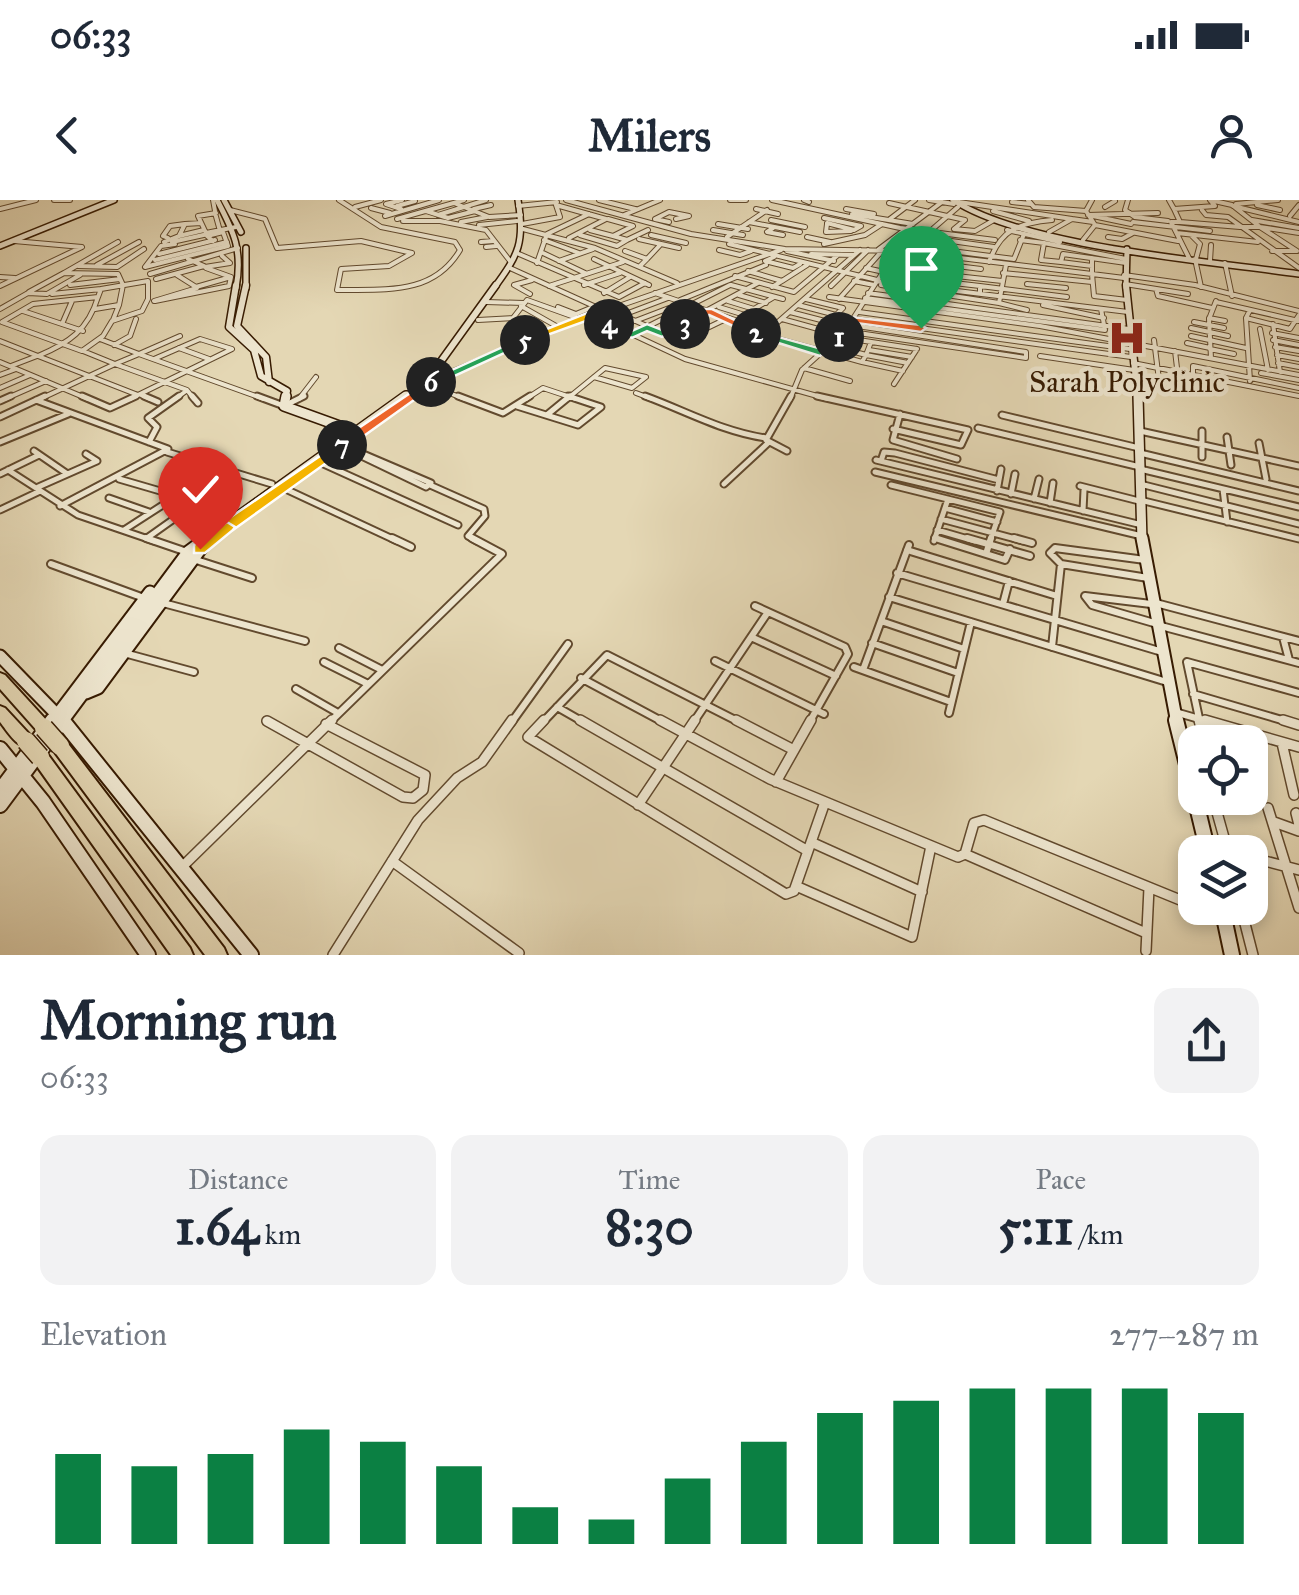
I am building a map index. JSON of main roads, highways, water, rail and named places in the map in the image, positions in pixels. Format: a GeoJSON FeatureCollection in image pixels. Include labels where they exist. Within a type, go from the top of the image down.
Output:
{"type":"FeatureCollection","features":[{"type":"Feature","properties":{"kind":"highway"},"geometry":{"type":"LineString","coordinates":[[0,679],[60,746],[217,955]]}},
{"type":"Feature","properties":{"kind":"highway"},"geometry":{"type":"LineString","coordinates":[[0,712],[40,757],[184,955]]}},
{"type":"Feature","properties":{"kind":"place","name":"Sarah Polyclinic"},"geometry":{"type":"Point","coordinates":[1127,338]}}]}
